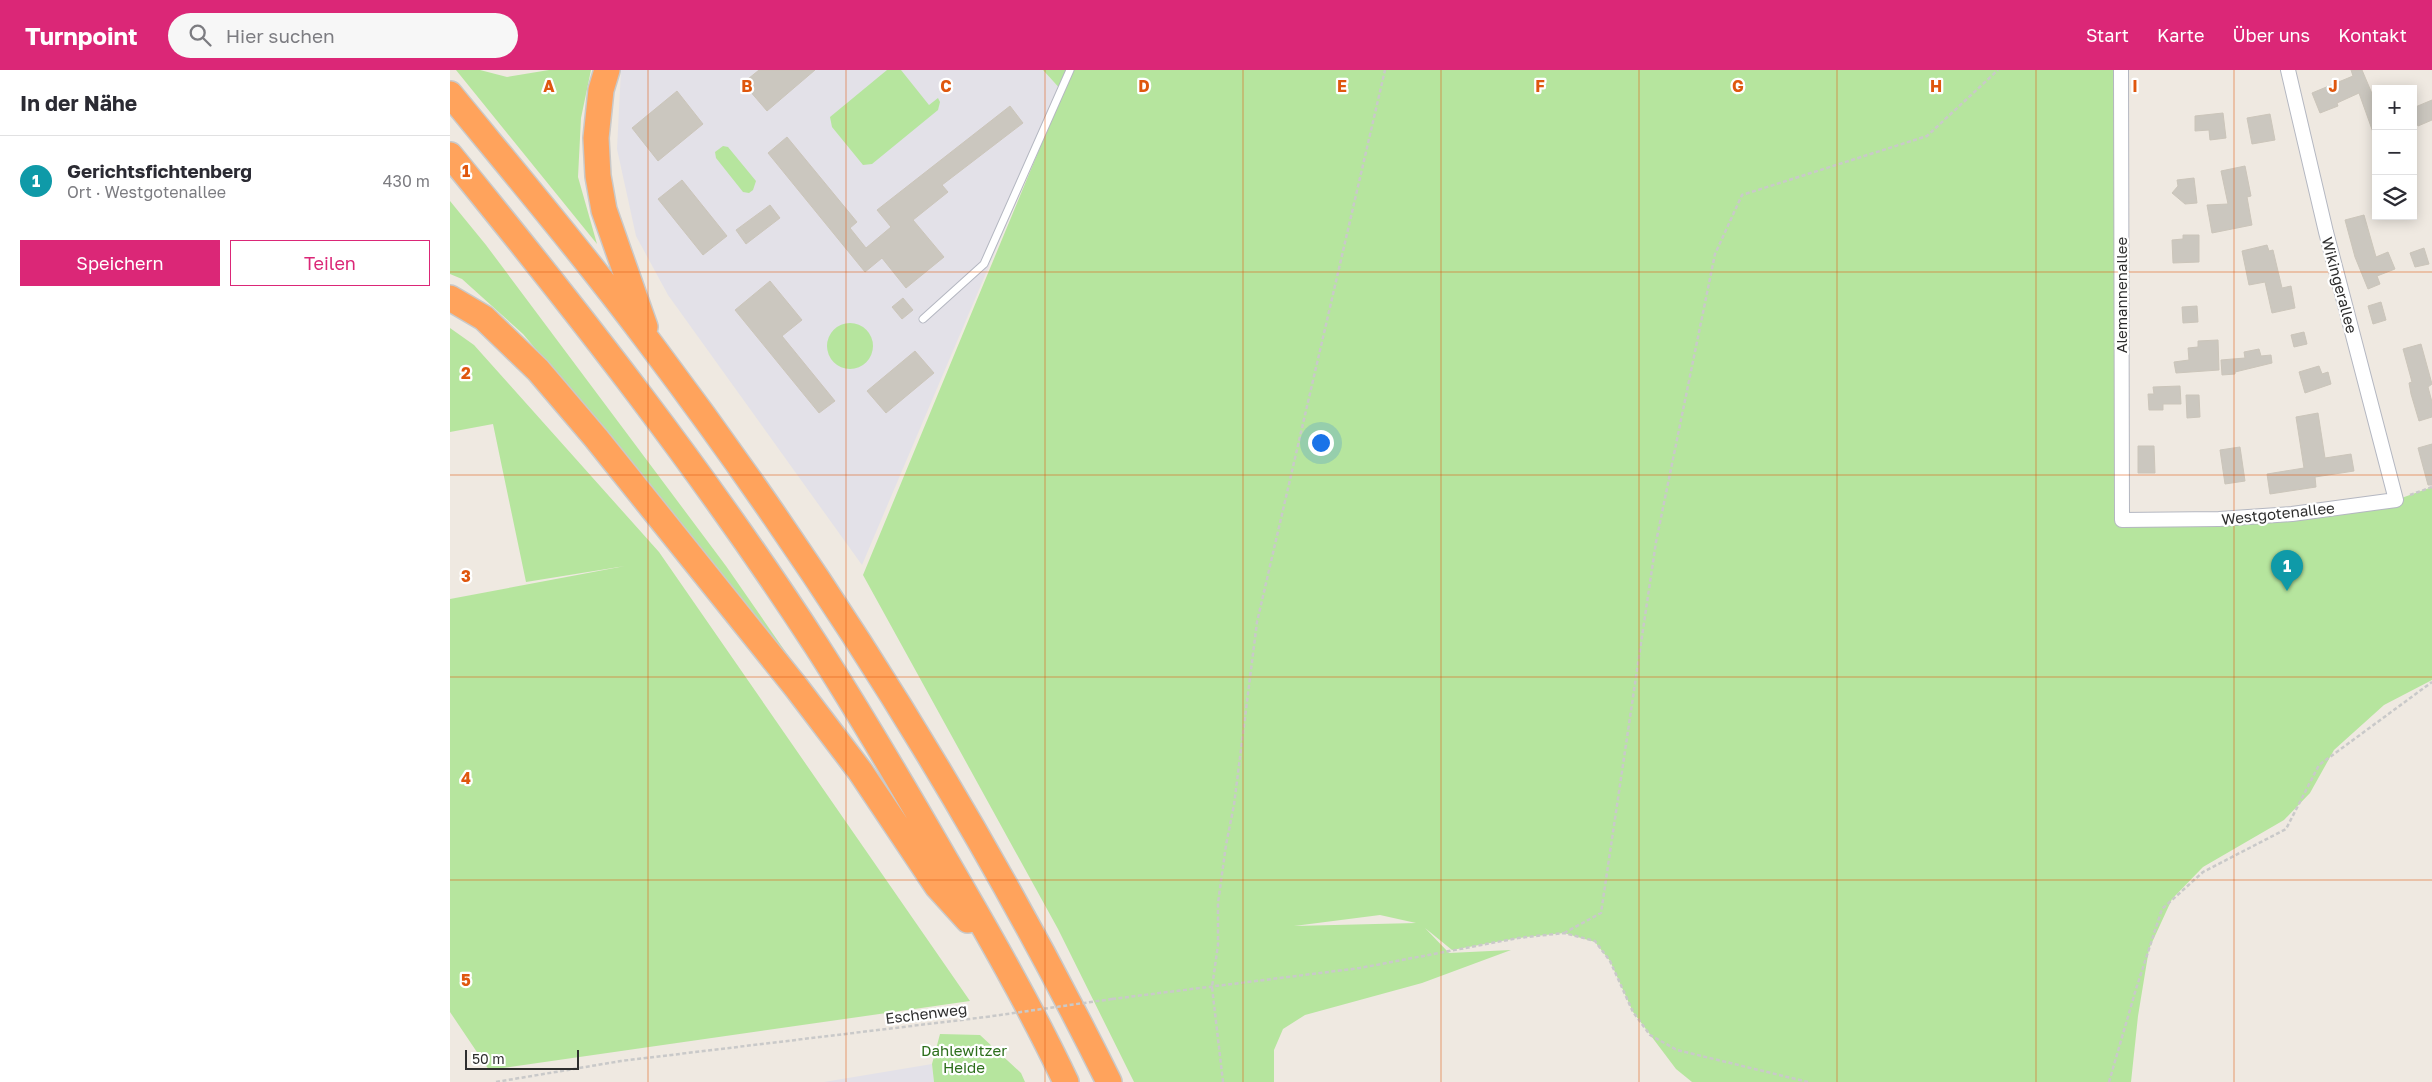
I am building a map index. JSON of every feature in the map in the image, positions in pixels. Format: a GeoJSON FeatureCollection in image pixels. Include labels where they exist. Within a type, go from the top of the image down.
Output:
{"type":"FeatureCollection","features":[{"type":"Feature","properties":{"kind":"highway"},"geometry":{"type":"LineString","coordinates":[[607,70],[602,90],[596,138],[598,176],[604,210],[650,343]]}},
{"type":"Feature","properties":{"kind":"highway"},"geometry":{"type":"LineString","coordinates":[[450,94],[650,343],[786,531],[854,633],[926,749],[1042,950],[1109,1082]]}},
{"type":"Feature","properties":{"kind":"highway"},"geometry":{"type":"LineString","coordinates":[[450,155],[525,248],[675,442],[814,643],[880,746],[1002,958],[1066,1082]]}},
{"type":"Feature","properties":{"kind":"highway"},"geometry":{"type":"LineString","coordinates":[[450,298],[484,318],[538,370],[590,431],[802,695],[860,771],[937,886],[1002,958]]}},
{"type":"Feature","properties":{"kind":"street","name":"Alemannenallee"},"geometry":{"type":"LineString","coordinates":[[2121,70],[2122,520]]}},
{"type":"Feature","properties":{"kind":"street","name":"Wikingerallee"},"geometry":{"type":"LineString","coordinates":[[2288,70],[2326,232],[2396,500]]}},
{"type":"Feature","properties":{"kind":"street","name":"Westgotenallee"},"geometry":{"type":"LineString","coordinates":[[2122,520],[2219,520],[2292,514],[2396,500]]}},
{"type":"Feature","properties":{"kind":"lane"},"geometry":{"type":"LineString","coordinates":[[923,319],[984,264],[1070,70]]}},
{"type":"Feature","properties":{"kind":"path"},"geometry":{"type":"LineString","coordinates":[[1223,1082],[1212,987],[1218,944],[1218,903],[1234,805],[1261,595],[1384,70]]}},
{"type":"Feature","properties":{"kind":"path"},"geometry":{"type":"LineString","coordinates":[[1564,934],[1601,913],[1656,542],[1715,254],[1742,195],[1927,136],[1998,70]]}},
{"type":"Feature","properties":{"kind":"path"},"geometry":{"type":"LineString","coordinates":[[2396,500],[2432,487]]}},
{"type":"Feature","properties":{"kind":"path"},"geometry":{"type":"LineString","coordinates":[[2109,1082],[2162,909],[2203,872],[2286,829],[2319,765],[2432,682]]}},
{"type":"Feature","properties":{"kind":"path"},"geometry":{"type":"LineString","coordinates":[[1564,934],[1595,942],[1610,961],[1633,1012],[1650,1035],[1677,1050],[1808,1082]]}},
{"type":"Feature","properties":{"kind":"path","name":"Eschenweg"},"geometry":{"type":"LineString","coordinates":[[496,1082],[621,1061],[986,1017],[1360,968],[1518,938],[1564,934]]}},
{"type":"Feature","properties":{"kind":"shaded area"},"geometry":{"type":"Polygon","coordinates":[[[621,70],[1043,70],[1063,92],[862,565],[668,295],[636,236],[617,149],[621,70]]]}},
{"type":"Feature","properties":{"kind":"shaded area"},"geometry":{"type":"Polygon","coordinates":[[[932,1064],[934,1082],[824,1082],[932,1064]]]}},
{"type":"Feature","properties":{"kind":"green space"},"geometry":{"type":"Polygon","coordinates":[[[456,70],[480,70],[507,77],[549,70],[591,70],[581,118],[578,177],[597,244],[456,70]]]}},
{"type":"Feature","properties":{"kind":"green space"},"geometry":{"type":"Polygon","coordinates":[[[887,70],[901,70],[929,105],[938,98],[940,102],[938,110],[872,164],[863,165],[832,127],[830,117],[887,70]]]}},
{"type":"Feature","properties":{"kind":"green space"},"geometry":{"type":"Polygon","coordinates":[[[1043,70],[2121,70],[2122,520],[2396,500],[2432,487],[2432,680],[2384,705],[2334,750],[2310,793],[2284,820],[2203,867],[2172,899],[2149,949],[2138,1016],[2131,1082],[1692,1082],[1676,1069],[1633,1012],[1610,961],[1595,942],[1564,933],[1518,938],[1452,950],[1425,928],[1449,953],[1511,950],[1422,983],[1305,1015],[1283,1029],[1274,1050],[1274,1082],[1134,1082],[1058,929],[863,575],[1063,92],[1043,70]],[[1380,915],[1294,926],[1416,923],[1380,915]]]}},
{"type":"Feature","properties":{"kind":"green space"},"geometry":{"type":"Polygon","coordinates":[[[723,146],[728,147],[756,181],[753,190],[749,193],[743,192],[716,158],[715,152],[723,146]]]}},
{"type":"Feature","properties":{"kind":"green space"},"geometry":{"type":"Polygon","coordinates":[[[450,201],[486,245],[726,566],[805,680],[622,451],[523,334],[462,279],[450,274],[450,201]]]}},
{"type":"Feature","properties":{"kind":"green space"},"geometry":{"type":"Polygon","coordinates":[[[845,323],[855,323],[869,333],[873,346],[869,359],[863,365],[855,369],[845,369],[831,359],[827,351],[827,341],[837,327],[845,323]]]}},
{"type":"Feature","properties":{"kind":"green space"},"geometry":{"type":"Polygon","coordinates":[[[450,328],[474,345],[659,552],[970,1001],[489,1070],[450,1012],[450,599],[625,566],[526,582],[493,424],[450,432],[450,328]]]}},
{"type":"Feature","properties":{"kind":"green space","name":"Dahlewitzer Heide"},"geometry":{"type":"Polygon","coordinates":[[[940,1034],[980,1035],[1021,1073],[1025,1082],[934,1082],[932,1064],[940,1034]]]}},
{"type":"Feature","properties":{"kind":"building"},"geometry":{"type":"Polygon","coordinates":[[[759,70],[815,70],[767,111],[743,83],[759,70]]]}},
{"type":"Feature","properties":{"kind":"building"},"geometry":{"type":"Polygon","coordinates":[[[2351,70],[2362,70],[2372,94],[2372,129],[2359,93],[2337,103],[2338,106],[2320,113],[2312,93],[2353,76],[2351,70]]]}},
{"type":"Feature","properties":{"kind":"building"},"geometry":{"type":"Polygon","coordinates":[[[677,91],[703,124],[658,161],[632,128],[677,91]]]}},
{"type":"Feature","properties":{"kind":"building"},"geometry":{"type":"Polygon","coordinates":[[[2432,100],[2432,120],[2418,126],[2417,106],[2432,100]]]}},
{"type":"Feature","properties":{"kind":"building"},"geometry":{"type":"Polygon","coordinates":[[[1010,106],[1023,123],[942,185],[948,192],[913,220],[944,257],[906,288],[882,258],[865,272],[768,153],[787,137],[857,222],[850,228],[866,248],[891,227],[877,210],[1010,106]]]}},
{"type":"Feature","properties":{"kind":"building"},"geometry":{"type":"Polygon","coordinates":[[[2223,113],[2226,138],[2210,140],[2209,130],[2195,131],[2195,116],[2223,113]]]}},
{"type":"Feature","properties":{"kind":"building"},"geometry":{"type":"Polygon","coordinates":[[[2270,114],[2275,140],[2252,144],[2247,118],[2270,114]]]}},
{"type":"Feature","properties":{"kind":"building"},"geometry":{"type":"Polygon","coordinates":[[[2245,166],[2251,196],[2247,197],[2252,225],[2212,233],[2207,205],[2228,204],[2221,171],[2245,166]]]}},
{"type":"Feature","properties":{"kind":"building"},"geometry":{"type":"Polygon","coordinates":[[[2194,178],[2197,203],[2185,204],[2172,193],[2178,186],[2177,180],[2194,178]]]}},
{"type":"Feature","properties":{"kind":"building"},"geometry":{"type":"Polygon","coordinates":[[[682,180],[727,236],[703,255],[658,199],[682,180]]]}},
{"type":"Feature","properties":{"kind":"building"},"geometry":{"type":"Polygon","coordinates":[[[770,205],[780,218],[746,244],[736,230],[770,205]]]}},
{"type":"Feature","properties":{"kind":"building"},"geometry":{"type":"Polygon","coordinates":[[[2364,215],[2376,257],[2388,252],[2395,269],[2377,276],[2380,284],[2368,289],[2355,257],[2345,220],[2364,215]]]}},
{"type":"Feature","properties":{"kind":"building"},"geometry":{"type":"Polygon","coordinates":[[[2183,235],[2199,235],[2199,262],[2173,263],[2172,240],[2183,239],[2183,235]]]}},
{"type":"Feature","properties":{"kind":"building"},"geometry":{"type":"Polygon","coordinates":[[[2267,245],[2269,251],[2273,250],[2282,288],[2291,286],[2295,308],[2272,313],[2265,282],[2249,285],[2242,251],[2267,245]]]}},
{"type":"Feature","properties":{"kind":"building"},"geometry":{"type":"Polygon","coordinates":[[[2424,248],[2429,264],[2415,267],[2410,253],[2424,248]]]}},
{"type":"Feature","properties":{"kind":"building"},"geometry":{"type":"Polygon","coordinates":[[[770,281],[802,320],[782,336],[835,401],[819,413],[735,310],[770,281]]]}},
{"type":"Feature","properties":{"kind":"building"},"geometry":{"type":"Polygon","coordinates":[[[903,298],[913,310],[902,319],[892,307],[903,298]]]}},
{"type":"Feature","properties":{"kind":"building"},"geometry":{"type":"Polygon","coordinates":[[[2381,302],[2386,320],[2373,324],[2368,306],[2381,302]]]}},
{"type":"Feature","properties":{"kind":"building"},"geometry":{"type":"Polygon","coordinates":[[[2197,306],[2198,322],[2183,323],[2182,307],[2197,306]]]}},
{"type":"Feature","properties":{"kind":"building"},"geometry":{"type":"Polygon","coordinates":[[[2304,332],[2307,344],[2294,347],[2291,335],[2304,332]]]}},
{"type":"Feature","properties":{"kind":"building"},"geometry":{"type":"Polygon","coordinates":[[[2218,340],[2219,370],[2176,373],[2174,362],[2189,360],[2188,348],[2198,347],[2198,341],[2218,340]]]}},
{"type":"Feature","properties":{"kind":"building"},"geometry":{"type":"Polygon","coordinates":[[[2421,344],[2432,384],[2428,387],[2432,402],[2432,417],[2419,421],[2411,394],[2409,383],[2412,382],[2403,349],[2421,344]]]}},
{"type":"Feature","properties":{"kind":"building"},"geometry":{"type":"Polygon","coordinates":[[[2259,349],[2261,356],[2271,355],[2272,363],[2235,372],[2235,374],[2222,375],[2221,360],[2245,358],[2244,352],[2259,349]]]}},
{"type":"Feature","properties":{"kind":"building"},"geometry":{"type":"Polygon","coordinates":[[[915,351],[934,373],[886,413],[867,391],[915,351]]]}},
{"type":"Feature","properties":{"kind":"building"},"geometry":{"type":"Polygon","coordinates":[[[2319,366],[2322,374],[2328,372],[2331,384],[2305,393],[2299,372],[2319,366]]]}},
{"type":"Feature","properties":{"kind":"building"},"geometry":{"type":"Polygon","coordinates":[[[2180,386],[2181,404],[2163,404],[2163,410],[2149,410],[2148,394],[2154,394],[2153,387],[2180,386]]]}},
{"type":"Feature","properties":{"kind":"building"},"geometry":{"type":"Polygon","coordinates":[[[2186,395],[2199,395],[2200,417],[2187,418],[2186,395]]]}},
{"type":"Feature","properties":{"kind":"building"},"geometry":{"type":"Polygon","coordinates":[[[2318,413],[2325,458],[2351,454],[2354,471],[2315,477],[2316,487],[2270,494],[2267,474],[2304,468],[2296,417],[2318,413]]]}},
{"type":"Feature","properties":{"kind":"building"},"geometry":{"type":"Polygon","coordinates":[[[2432,444],[2432,485],[2428,485],[2418,448],[2432,444]]]}},
{"type":"Feature","properties":{"kind":"building"},"geometry":{"type":"Polygon","coordinates":[[[2138,446],[2154,446],[2155,473],[2138,473],[2138,446]]]}},
{"type":"Feature","properties":{"kind":"building"},"geometry":{"type":"Polygon","coordinates":[[[2240,447],[2245,481],[2225,484],[2220,450],[2240,447]]]}},
{"type":"Feature","properties":{"kind":"place","name":"Gerichtsfichtenberg"},"geometry":{"type":"Point","coordinates":[2287,591]}}]}
